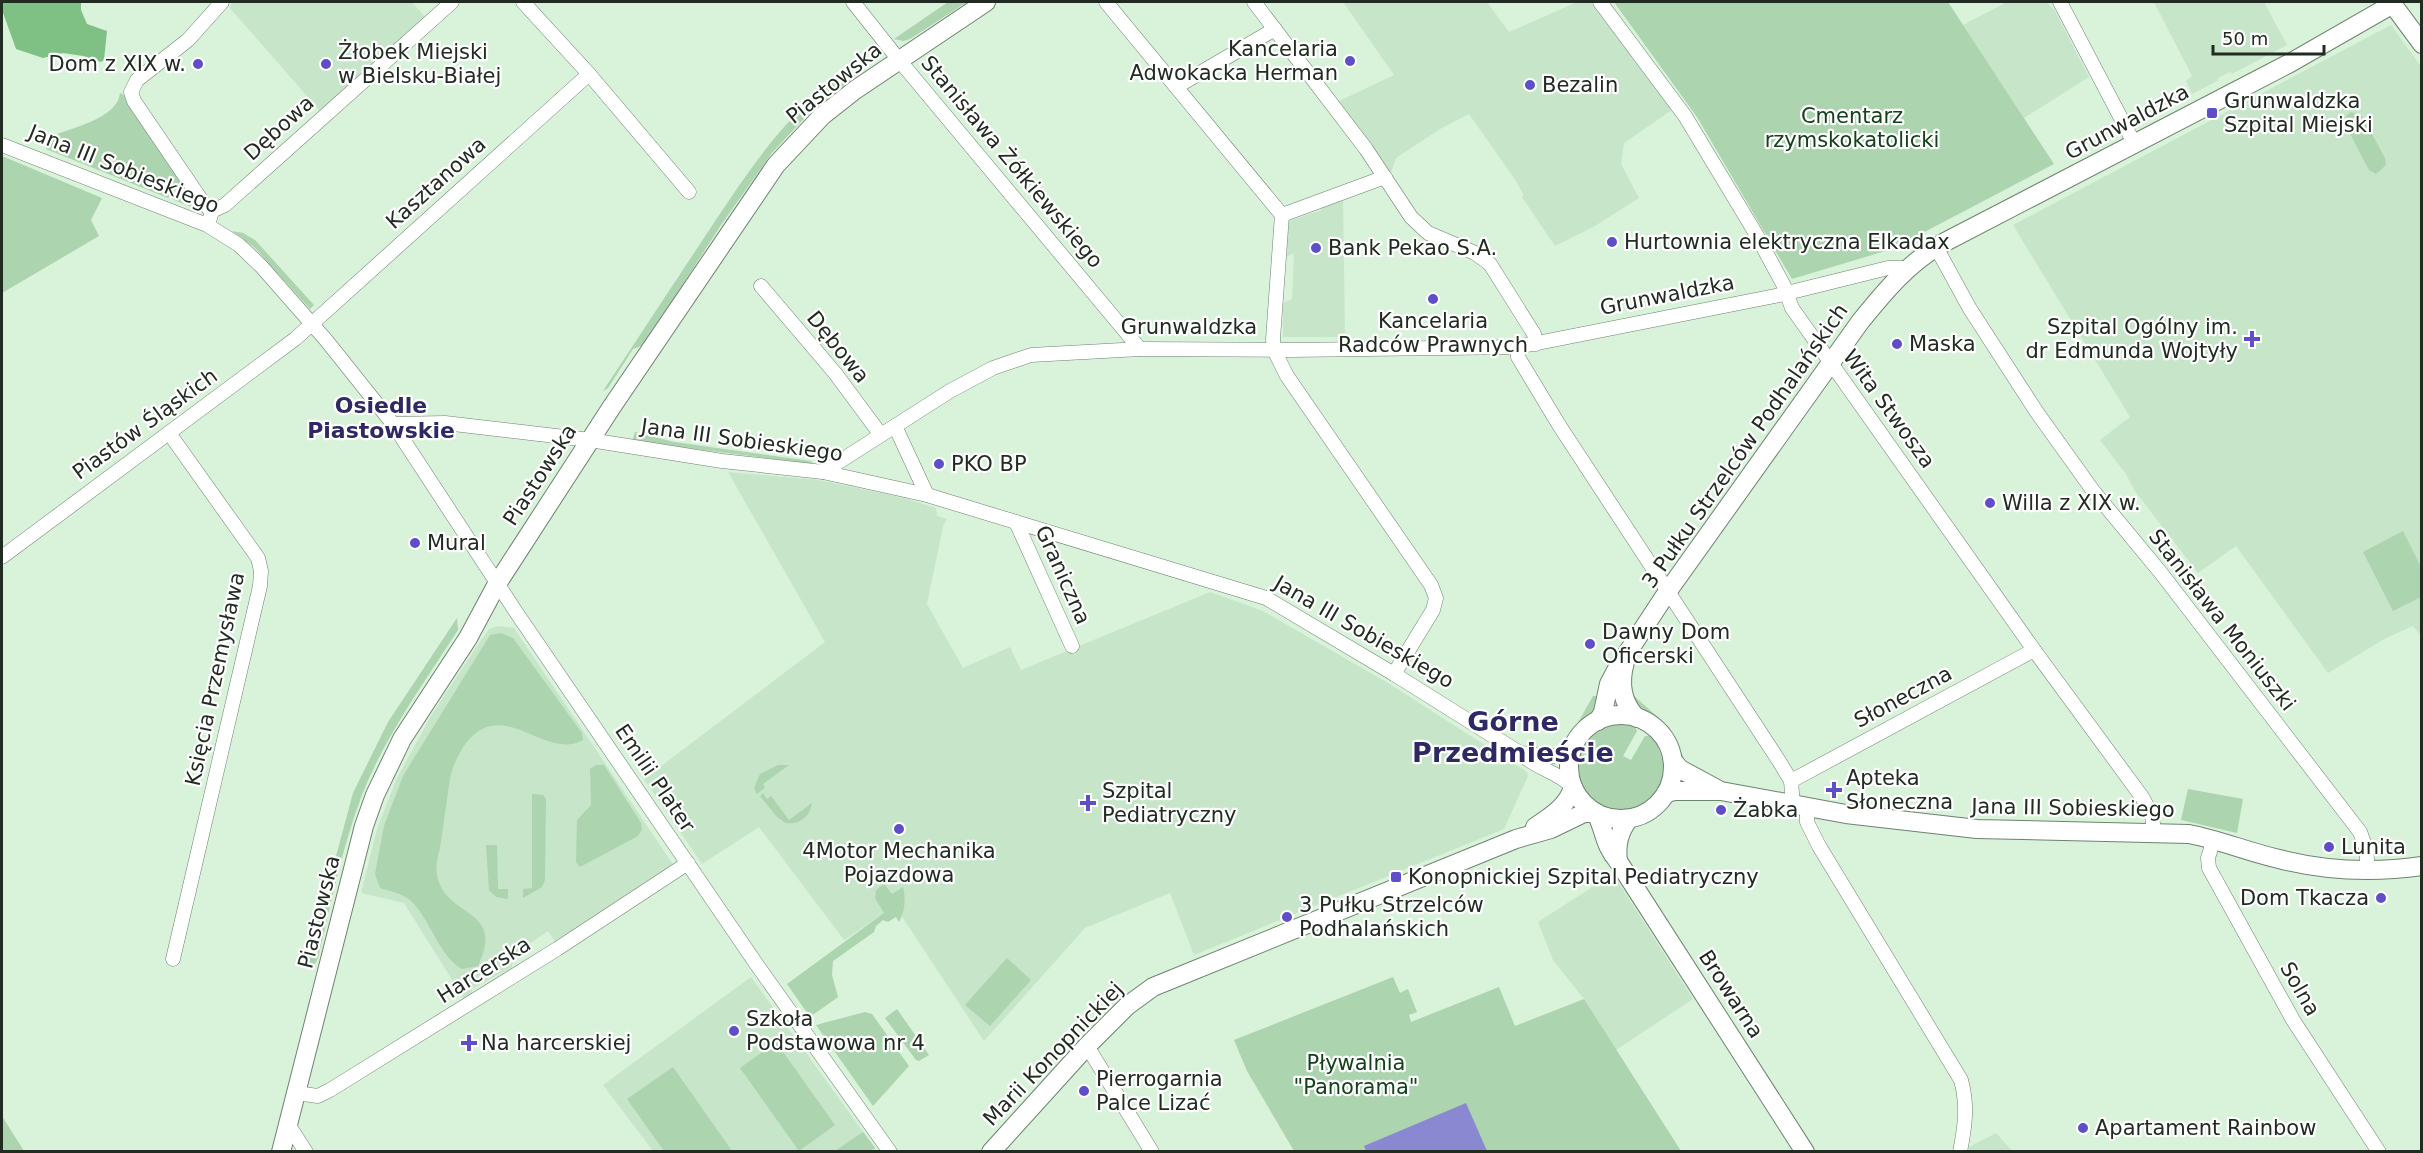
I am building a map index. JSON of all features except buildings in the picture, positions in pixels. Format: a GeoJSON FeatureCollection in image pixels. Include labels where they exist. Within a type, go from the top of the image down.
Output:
{"type":"FeatureCollection","features":[{"type":"Feature","properties":{"kind":"street"},"geometry":{"type":"LineString","coordinates":[[210,217],[204,204],[141,110],[132,92],[137,80],[188,40],[222,2]]}},
{"type":"Feature","properties":{"kind":"street","name":"Dębowa"},"geometry":{"type":"LineString","coordinates":[[210,217],[452,2]]}},
{"type":"Feature","properties":{"kind":"street"},"geometry":{"type":"LineString","coordinates":[[523,2],[590,74],[689,192]]}},
{"type":"Feature","properties":{"kind":"street","name":"Stanisława Żółkiewskiego"},"geometry":{"type":"LineString","coordinates":[[853,2],[1140,349]]}},
{"type":"Feature","properties":{"kind":"street","name":"Piastowska"},"geometry":{"type":"LineString","coordinates":[[281,1152],[369,810],[402,739],[468,638],[498,584],[590,440],[776,165],[822,116],[899,60],[986,2]]}},
{"type":"Feature","properties":{"kind":"street"},"geometry":{"type":"LineString","coordinates":[[1106,2],[1282,215],[1274,350],[1287,376],[1435,592],[1434,610],[1394,674]]}},
{"type":"Feature","properties":{"kind":"street"},"geometry":{"type":"LineString","coordinates":[[1254,2],[1366,148],[1411,217],[1428,233],[1475,253],[1490,264],[1534,334],[1536,344]]}},
{"type":"Feature","properties":{"kind":"street","name":"Wita Stwosza"},"geometry":{"type":"LineString","coordinates":[[1600,2],[1685,116],[1756,234],[1790,304],[2034,650],[2142,797],[2152,815],[2154,833]]}},
{"type":"Feature","properties":{"kind":"street"},"geometry":{"type":"LineString","coordinates":[[2393,2],[2421,44]]}},
{"type":"Feature","properties":{"kind":"street","name":"Grunwaldzka"},"geometry":{"type":"LineString","coordinates":[[823,472],[967,381],[993,368],[1031,355],[1140,349],[1517,347],[1786,293],[1888,268],[1908,268],[1936,247],[2290,63],[2393,2]]}},
{"type":"Feature","properties":{"kind":"street"},"geometry":{"type":"LineString","coordinates":[[2062,3],[2134,143]]}},
{"type":"Feature","properties":{"kind":"street"},"geometry":{"type":"LineString","coordinates":[[1176,87],[1275,29]]}},
{"type":"Feature","properties":{"kind":"street","name":"Kasztanowa"},"geometry":{"type":"LineString","coordinates":[[312,324],[590,74]]}},
{"type":"Feature","properties":{"kind":"street","name":"Jana III Sobieskiego"},"geometry":{"type":"LineString","coordinates":[[2,145],[210,217],[224,234],[251,256],[312,324],[393,424],[445,423],[590,440],[722,461],[823,472],[927,495],[1266,598],[1394,674],[1520,753],[1533,764],[1563,777],[1573,787]]}},
{"type":"Feature","properties":{"kind":"street"},"geometry":{"type":"LineString","coordinates":[[1282,215],[1385,177]]}},
{"type":"Feature","properties":{"kind":"street","name":"Stanisława Moniuszki"},"geometry":{"type":"LineString","coordinates":[[1936,247],[1970,309],[2036,411],[2094,492],[2161,573],[2360,832],[2366,848],[2368,871]]}},
{"type":"Feature","properties":{"kind":"street","name":"3 Pułku Strzelców Podhalańskich"},"geometry":{"type":"LineString","coordinates":[[1598,721],[1603,712],[1612,677],[1668,591],[1831,363],[1885,291],[1908,268]]}},
{"type":"Feature","properties":{"kind":"street","name":"Dębowa"},"geometry":{"type":"LineString","coordinates":[[761,286],[835,373],[881,435]]}},
{"type":"Feature","properties":{"kind":"street","name":"Piastów Śląskich"},"geometry":{"type":"LineString","coordinates":[[2,557],[247,376],[312,324]]}},
{"type":"Feature","properties":{"kind":"street"},"geometry":{"type":"LineString","coordinates":[[1517,347],[1518,357],[1559,425],[1791,781],[1819,846],[1961,1080],[1966,1097],[1967,1115],[1960,1152]]}},
{"type":"Feature","properties":{"kind":"street","name":"Emilii Plater"},"geometry":{"type":"LineString","coordinates":[[393,424],[605,742],[890,1152]]}},
{"type":"Feature","properties":{"kind":"street"},"geometry":{"type":"LineString","coordinates":[[895,426],[927,495]]}},
{"type":"Feature","properties":{"kind":"street","name":"Księcia Przemysława"},"geometry":{"type":"LineString","coordinates":[[169,433],[258,558],[261,571],[260,586],[173,959]]}},
{"type":"Feature","properties":{"kind":"street","name":"Graniczna"},"geometry":{"type":"LineString","coordinates":[[1016,522],[1072,646]]}},
{"type":"Feature","properties":{"kind":"street","name":"Słoneczna"},"geometry":{"type":"LineString","coordinates":[[1791,781],[2034,650]]}},
{"type":"Feature","properties":{"kind":"street","name":"3 Pułku Strzelców Podhalańskich"},"geometry":{"type":"LineString","coordinates":[[1627,656],[1622,672],[1624,698],[1628,708],[1637,718]]}},
{"type":"Feature","properties":{"kind":"street"},"geometry":{"type":"LineString","coordinates":[[1616,716],[1637,718],[1662,735],[1673,762],[1672,778],[1666,793],[1655,807],[1642,815],[1629,819],[1606,817],[1586,806],[1573,787],[1570,768],[1572,751],[1584,732],[1598,721],[1616,716]]}},
{"type":"Feature","properties":{"kind":"street","name":"Jana III Sobieskiego"},"geometry":{"type":"LineString","coordinates":[[1520,753],[1550,757],[1572,751]]}},
{"type":"Feature","properties":{"kind":"street","name":"Jana III Sobieskiego"},"geometry":{"type":"LineString","coordinates":[[1673,762],[1685,772],[1721,791]]}},
{"type":"Feature","properties":{"kind":"street","name":"Marii Konopnickiej"},"geometry":{"type":"LineString","coordinates":[[1516,839],[1559,809],[1569,797],[1573,787]]}},
{"type":"Feature","properties":{"kind":"street","name":"Jana III Sobieskiego"},"geometry":{"type":"LineString","coordinates":[[1666,793],[1721,791],[1846,814],[1997,831],[2189,834],[2214,839],[2294,863],[2331,869],[2368,871],[2421,866]]}},
{"type":"Feature","properties":{"kind":"street","name":"Marii Konopnickiej"},"geometry":{"type":"LineString","coordinates":[[991,1152],[1087,1046],[1127,1006],[1153,987],[1516,839],[1551,828],[1584,813],[1596,813]]}},
{"type":"Feature","properties":{"kind":"street","name":"Browarna"},"geometry":{"type":"LineString","coordinates":[[1596,813],[1602,824],[1608,849],[1618,861],[1805,1152]]}},
{"type":"Feature","properties":{"kind":"street"},"geometry":{"type":"LineString","coordinates":[[1618,861],[1618,846],[1623,826],[1629,819]]}},
{"type":"Feature","properties":{"kind":"street","name":"Solna"},"geometry":{"type":"LineString","coordinates":[[2214,839],[2208,858],[2209,868],[2293,1020],[2379,1152]]}},
{"type":"Feature","properties":{"kind":"street","name":"Harcerska"},"geometry":{"type":"LineString","coordinates":[[296,1093],[309,1096],[324,1094],[548,954],[688,863]]}},
{"type":"Feature","properties":{"kind":"street"},"geometry":{"type":"LineString","coordinates":[[1087,1046],[1152,1152]]}},
{"type":"Feature","properties":{"kind":"street"},"geometry":{"type":"LineString","coordinates":[[288,1124],[306,1152]]}},
{"type":"Feature","properties":{"kind":"shaded area","name":"Żłobek Miejski w Bielsku-Białej"},"geometry":{"type":"Polygon","coordinates":[[[233,2],[412,2],[425,17],[321,112],[229,7],[233,2]]]}},
{"type":"Feature","properties":{"kind":"shaded area"},"geometry":{"type":"Polygon","coordinates":[[[1343,2],[1487,2],[1509,32],[1577,2],[1591,2],[1672,110],[1624,143],[1621,164],[1639,198],[1595,226],[1555,246],[1522,197],[1524,196],[1516,181],[1469,114],[1440,129],[1396,158],[1390,175],[1335,103],[1394,75],[1343,2]]]}},
{"type":"Feature","properties":{"kind":"shaded area"},"geometry":{"type":"Polygon","coordinates":[[[2007,2],[2047,2],[2055,11],[2089,77],[2024,118],[1963,25],[2007,2]]]}},
{"type":"Feature","properties":{"kind":"shaded area"},"geometry":{"type":"Polygon","coordinates":[[[2154,2],[2264,2],[2287,45],[2232,74],[2230,72],[2218,78],[2219,80],[2192,94],[2186,81],[2192,76],[2154,2]]]}},
{"type":"Feature","properties":{"kind":"shaded area","name":"Szpital Ogólny im. dr Edmunda Wojtyły"},"geometry":{"type":"Polygon","coordinates":[[[2391,25],[2422,68],[2421,636],[2413,626],[2386,638],[2328,673],[2236,546],[2198,573],[2134,490],[2126,474],[2100,440],[2130,417],[2013,225],[2391,25]]]}},
{"type":"Feature","properties":{"kind":"shaded area"},"geometry":{"type":"Polygon","coordinates":[[[1343,199],[1345,337],[1283,337],[1283,303],[1292,299],[1294,253],[1286,257],[1289,221],[1322,210],[1321,207],[1343,199]]]}},
{"type":"Feature","properties":{"kind":"shaded area","name":"Szpital Pediatryczny"},"geometry":{"type":"Polygon","coordinates":[[[728,472],[819,480],[904,498],[936,508],[937,516],[947,519],[943,526],[927,604],[963,668],[1010,647],[1021,670],[1210,592],[1263,611],[1388,683],[1527,772],[1528,776],[1504,829],[1194,955],[1170,893],[1085,928],[984,1041],[895,906],[844,940],[759,827],[702,864],[644,779],[825,642],[728,472]]]}},
{"type":"Feature","properties":{"kind":"shaded area"},"geometry":{"type":"Polygon","coordinates":[[[498,626],[514,628],[674,866],[555,941],[548,931],[514,955],[512,967],[472,989],[471,999],[466,1002],[404,903],[361,893],[377,829],[397,778],[431,716],[477,646],[489,629],[498,626]]]}},
{"type":"Feature","properties":{"kind":"shaded area"},"geometry":{"type":"Polygon","coordinates":[[[1613,874],[1693,999],[1616,1050],[1584,999],[1553,960],[1538,922],[1613,874]]]}},
{"type":"Feature","properties":{"kind":"shaded area","name":"Szkoła Podstawowa nr 4"},"geometry":{"type":"Polygon","coordinates":[[[751,977],[877,1151],[653,1151],[603,1085],[751,977]]]}},
{"type":"Feature","properties":{"kind":"shaded area"},"geometry":{"type":"Polygon","coordinates":[[[1466,1103],[1487,1151],[1366,1151],[1364,1146],[1466,1103]]]}},
{"type":"Feature","properties":{"kind":"shaded area"},"geometry":{"type":"Polygon","coordinates":[[[1996,1133],[2012,1151],[1968,1151],[1969,1147],[1996,1133]]]}},
{"type":"Feature","properties":{"kind":"green space"},"geometry":{"type":"Polygon","coordinates":[[[2,2],[81,2],[81,10],[87,24],[107,31],[104,60],[101,62],[63,53],[43,58],[16,49],[2,10],[2,2]]]}},
{"type":"Feature","properties":{"kind":"green space"},"geometry":{"type":"Polygon","coordinates":[[[948,2],[967,2],[910,39],[903,41],[894,39],[948,2]]]}},
{"type":"Feature","properties":{"kind":"green space","name":"Cmentarz rzymskokatolicki"},"geometry":{"type":"Polygon","coordinates":[[[1614,2],[1948,2],[2054,164],[1892,249],[1792,279],[1697,117],[1614,2]]]}},
{"type":"Feature","properties":{"kind":"green space"},"geometry":{"type":"Polygon","coordinates":[[[861,62],[863,65],[859,73],[809,113],[771,154],[721,225],[644,345],[633,349],[608,388],[603,391],[731,197],[768,146],[811,99],[835,79],[861,62]]]}},
{"type":"Feature","properties":{"kind":"green space"},"geometry":{"type":"Polygon","coordinates":[[[120,93],[124,95],[184,181],[168,198],[46,149],[51,136],[93,121],[103,115],[117,102],[120,93]]]}},
{"type":"Feature","properties":{"kind":"green space"},"geometry":{"type":"Polygon","coordinates":[[[2351,112],[2362,116],[2385,158],[2386,165],[2376,174],[2369,170],[2346,126],[2346,116],[2351,112]]]}},
{"type":"Feature","properties":{"kind":"green space"},"geometry":{"type":"Polygon","coordinates":[[[2,156],[102,198],[91,220],[99,236],[2,293],[2,156]]]}},
{"type":"Feature","properties":{"kind":"green space"},"geometry":{"type":"Polygon","coordinates":[[[183,189],[196,205],[194,208],[174,200],[183,189]]]}},
{"type":"Feature","properties":{"kind":"green space"},"geometry":{"type":"Polygon","coordinates":[[[232,231],[243,233],[255,240],[314,305],[310,309],[254,247],[232,231]]]}},
{"type":"Feature","properties":{"kind":"green space"},"geometry":{"type":"Polygon","coordinates":[[[635,432],[674,442],[811,461],[813,464],[632,441],[635,432]]]}},
{"type":"Feature","properties":{"kind":"green space"},"geometry":{"type":"Polygon","coordinates":[[[2403,531],[2421,567],[2421,597],[2393,611],[2363,552],[2403,531]]]}},
{"type":"Feature","properties":{"kind":"green space"},"geometry":{"type":"Polygon","coordinates":[[[457,618],[458,630],[406,710],[371,773],[337,876],[318,958],[315,964],[307,964],[353,793],[388,722],[457,618]]]}},
{"type":"Feature","properties":{"kind":"green space"},"geometry":{"type":"Polygon","coordinates":[[[501,633],[513,638],[582,733],[583,740],[569,744],[554,743],[510,727],[495,725],[480,730],[460,752],[450,780],[436,869],[442,889],[451,900],[480,923],[485,933],[485,947],[478,966],[462,969],[447,955],[411,901],[380,888],[375,874],[384,826],[403,776],[490,635],[501,633]]]}},
{"type":"Feature","properties":{"kind":"green space"},"geometry":{"type":"Polygon","coordinates":[[[1593,696],[1599,696],[1591,714],[1577,728],[1576,726],[1593,696]]]}},
{"type":"Feature","properties":{"kind":"green space"},"geometry":{"type":"Polygon","coordinates":[[[1634,696],[1669,727],[1684,758],[1682,759],[1667,729],[1631,697],[1634,696]]]}},
{"type":"Feature","properties":{"kind":"green space"},"geometry":{"type":"Polygon","coordinates":[[[1621,724],[1635,727],[1637,731],[1623,756],[1631,760],[1645,736],[1651,736],[1662,756],[1663,775],[1656,791],[1644,803],[1629,809],[1612,810],[1596,803],[1583,787],[1578,764],[1585,745],[1593,736],[1603,729],[1621,724]]]}},
{"type":"Feature","properties":{"kind":"green space"},"geometry":{"type":"Polygon","coordinates":[[[596,765],[604,765],[641,823],[642,829],[638,836],[580,867],[576,862],[577,820],[591,805],[590,769],[596,765]]]}},
{"type":"Feature","properties":{"kind":"green space"},"geometry":{"type":"Polygon","coordinates":[[[778,765],[789,765],[763,784],[765,788],[757,794],[754,788],[760,774],[778,765]]]}},
{"type":"Feature","properties":{"kind":"green space"},"geometry":{"type":"Polygon","coordinates":[[[2188,789],[2243,799],[2237,833],[2181,820],[2188,789]]]}},
{"type":"Feature","properties":{"kind":"green space"},"geometry":{"type":"Polygon","coordinates":[[[763,793],[767,799],[771,796],[789,820],[812,803],[811,808],[803,819],[795,823],[786,823],[777,817],[760,796],[763,793]]]}},
{"type":"Feature","properties":{"kind":"green space"},"geometry":{"type":"Polygon","coordinates":[[[532,794],[543,795],[546,799],[545,880],[542,887],[523,898],[523,889],[532,888],[532,794]]]}},
{"type":"Feature","properties":{"kind":"green space"},"geometry":{"type":"Polygon","coordinates":[[[486,845],[497,845],[498,889],[508,889],[508,899],[496,897],[489,890],[486,845]]]}},
{"type":"Feature","properties":{"kind":"green space"},"geometry":{"type":"Polygon","coordinates":[[[884,884],[892,894],[903,887],[903,914],[899,922],[896,917],[888,922],[883,920],[876,926],[874,932],[833,961],[832,975],[838,997],[810,1017],[787,984],[884,913],[875,898],[876,890],[884,884]]]}},
{"type":"Feature","properties":{"kind":"green space"},"geometry":{"type":"Polygon","coordinates":[[[1007,958],[1031,980],[990,1026],[965,1005],[1007,958]]]}},
{"type":"Feature","properties":{"kind":"green space","name":"Pływalnia \"Panorama\""},"geometry":{"type":"Polygon","coordinates":[[[1393,977],[1400,993],[1408,989],[1417,1012],[1409,1015],[1411,1022],[1499,987],[1515,1026],[1584,999],[1681,1151],[1294,1151],[1247,1071],[1234,1040],[1393,977]]]}},
{"type":"Feature","properties":{"kind":"green space"},"geometry":{"type":"Polygon","coordinates":[[[897,1009],[929,1055],[919,1061],[885,1018],[897,1009]]]}},
{"type":"Feature","properties":{"kind":"green space"},"geometry":{"type":"Polygon","coordinates":[[[865,1012],[872,1014],[909,1066],[873,1106],[816,1025],[865,1012]]]}},
{"type":"Feature","properties":{"kind":"green space"},"geometry":{"type":"Polygon","coordinates":[[[776,1042],[835,1125],[799,1151],[740,1068],[776,1042]]]}},
{"type":"Feature","properties":{"kind":"green space"},"geometry":{"type":"Polygon","coordinates":[[[673,1067],[732,1151],[664,1151],[627,1099],[673,1067]]]}},
{"type":"Feature","properties":{"kind":"green space"},"geometry":{"type":"Polygon","coordinates":[[[2,1116],[24,1151],[2,1151],[2,1116]]]}},
{"type":"Feature","properties":{"kind":"green space"},"geometry":{"type":"Polygon","coordinates":[[[863,1132],[875,1148],[870,1151],[835,1151],[863,1132]]]}},
{"type":"Feature","properties":{"kind":"place","name":"Kancelaria Adwokacka Herman"},"geometry":{"type":"Point","coordinates":[1350,61]}},
{"type":"Feature","properties":{"kind":"place","name":"Dom z XIX w."},"geometry":{"type":"Point","coordinates":[198,64]}},
{"type":"Feature","properties":{"kind":"place","name":"Żłobek Miejski w Bielsku-Białej"},"geometry":{"type":"Point","coordinates":[326,64]}},
{"type":"Feature","properties":{"kind":"place","name":"Bezalin"},"geometry":{"type":"Point","coordinates":[1530,85]}},
{"type":"Feature","properties":{"kind":"place","name":"Grunwaldzka Szpital Miejski"},"geometry":{"type":"Point","coordinates":[2212,113]}},
{"type":"Feature","properties":{"kind":"place","name":"Hurtownia elektryczna Elkadax"},"geometry":{"type":"Point","coordinates":[1612,242]}},
{"type":"Feature","properties":{"kind":"place","name":"Bank Pekao S.A."},"geometry":{"type":"Point","coordinates":[1316,248]}},
{"type":"Feature","properties":{"kind":"place","name":"Kancelaria Radców Prawnych"},"geometry":{"type":"Point","coordinates":[1433,299]}},
{"type":"Feature","properties":{"kind":"place","name":"Szpital Ogólny im. dr Edmunda Wojtyły"},"geometry":{"type":"Point","coordinates":[2252,339]}},
{"type":"Feature","properties":{"kind":"place","name":"Maska"},"geometry":{"type":"Point","coordinates":[1897,344]}},
{"type":"Feature","properties":{"kind":"place","name":"PKO BP"},"geometry":{"type":"Point","coordinates":[939,464]}},
{"type":"Feature","properties":{"kind":"place","name":"Willa z XIX w."},"geometry":{"type":"Point","coordinates":[1990,503]}},
{"type":"Feature","properties":{"kind":"place","name":"Mural"},"geometry":{"type":"Point","coordinates":[415,543]}},
{"type":"Feature","properties":{"kind":"place","name":"Dawny Dom Oficerski"},"geometry":{"type":"Point","coordinates":[1590,644]}},
{"type":"Feature","properties":{"kind":"place","name":"Apteka Słoneczna"},"geometry":{"type":"Point","coordinates":[1834,790]}},
{"type":"Feature","properties":{"kind":"place","name":"Szpital Pediatryczny"},"geometry":{"type":"Point","coordinates":[1088,803]}},
{"type":"Feature","properties":{"kind":"place","name":"Żabka"},"geometry":{"type":"Point","coordinates":[1721,810]}},
{"type":"Feature","properties":{"kind":"place","name":"4Motor Mechanika Pojazdowa"},"geometry":{"type":"Point","coordinates":[899,829]}},
{"type":"Feature","properties":{"kind":"place","name":"Lunita"},"geometry":{"type":"Point","coordinates":[2329,847]}},
{"type":"Feature","properties":{"kind":"place","name":"Konopnickiej Szpital Pediatryczny"},"geometry":{"type":"Point","coordinates":[1396,877]}},
{"type":"Feature","properties":{"kind":"place","name":"Dom Tkacza"},"geometry":{"type":"Point","coordinates":[2381,898]}},
{"type":"Feature","properties":{"kind":"place","name":"3 Pułku Strzelców Podhalańskich"},"geometry":{"type":"Point","coordinates":[1287,917]}},
{"type":"Feature","properties":{"kind":"place","name":"Szkoła Podstawowa nr 4"},"geometry":{"type":"Point","coordinates":[734,1031]}},
{"type":"Feature","properties":{"kind":"place","name":"Na harcerskiej"},"geometry":{"type":"Point","coordinates":[469,1043]}},
{"type":"Feature","properties":{"kind":"place","name":"Pierrogarnia Palce Lizać"},"geometry":{"type":"Point","coordinates":[1084,1091]}},
{"type":"Feature","properties":{"kind":"place","name":"Apartament Rainbow"},"geometry":{"type":"Point","coordinates":[2083,1128]}},
{"type":"Feature","properties":{"kind":"district","name":"Osiedle Piastowskie"},"geometry":{"type":"Point","coordinates":[381,418]}},
{"type":"Feature","properties":{"kind":"district","name":"Górne Przedmieście"},"geometry":{"type":"Point","coordinates":[1513,736]}}]}
